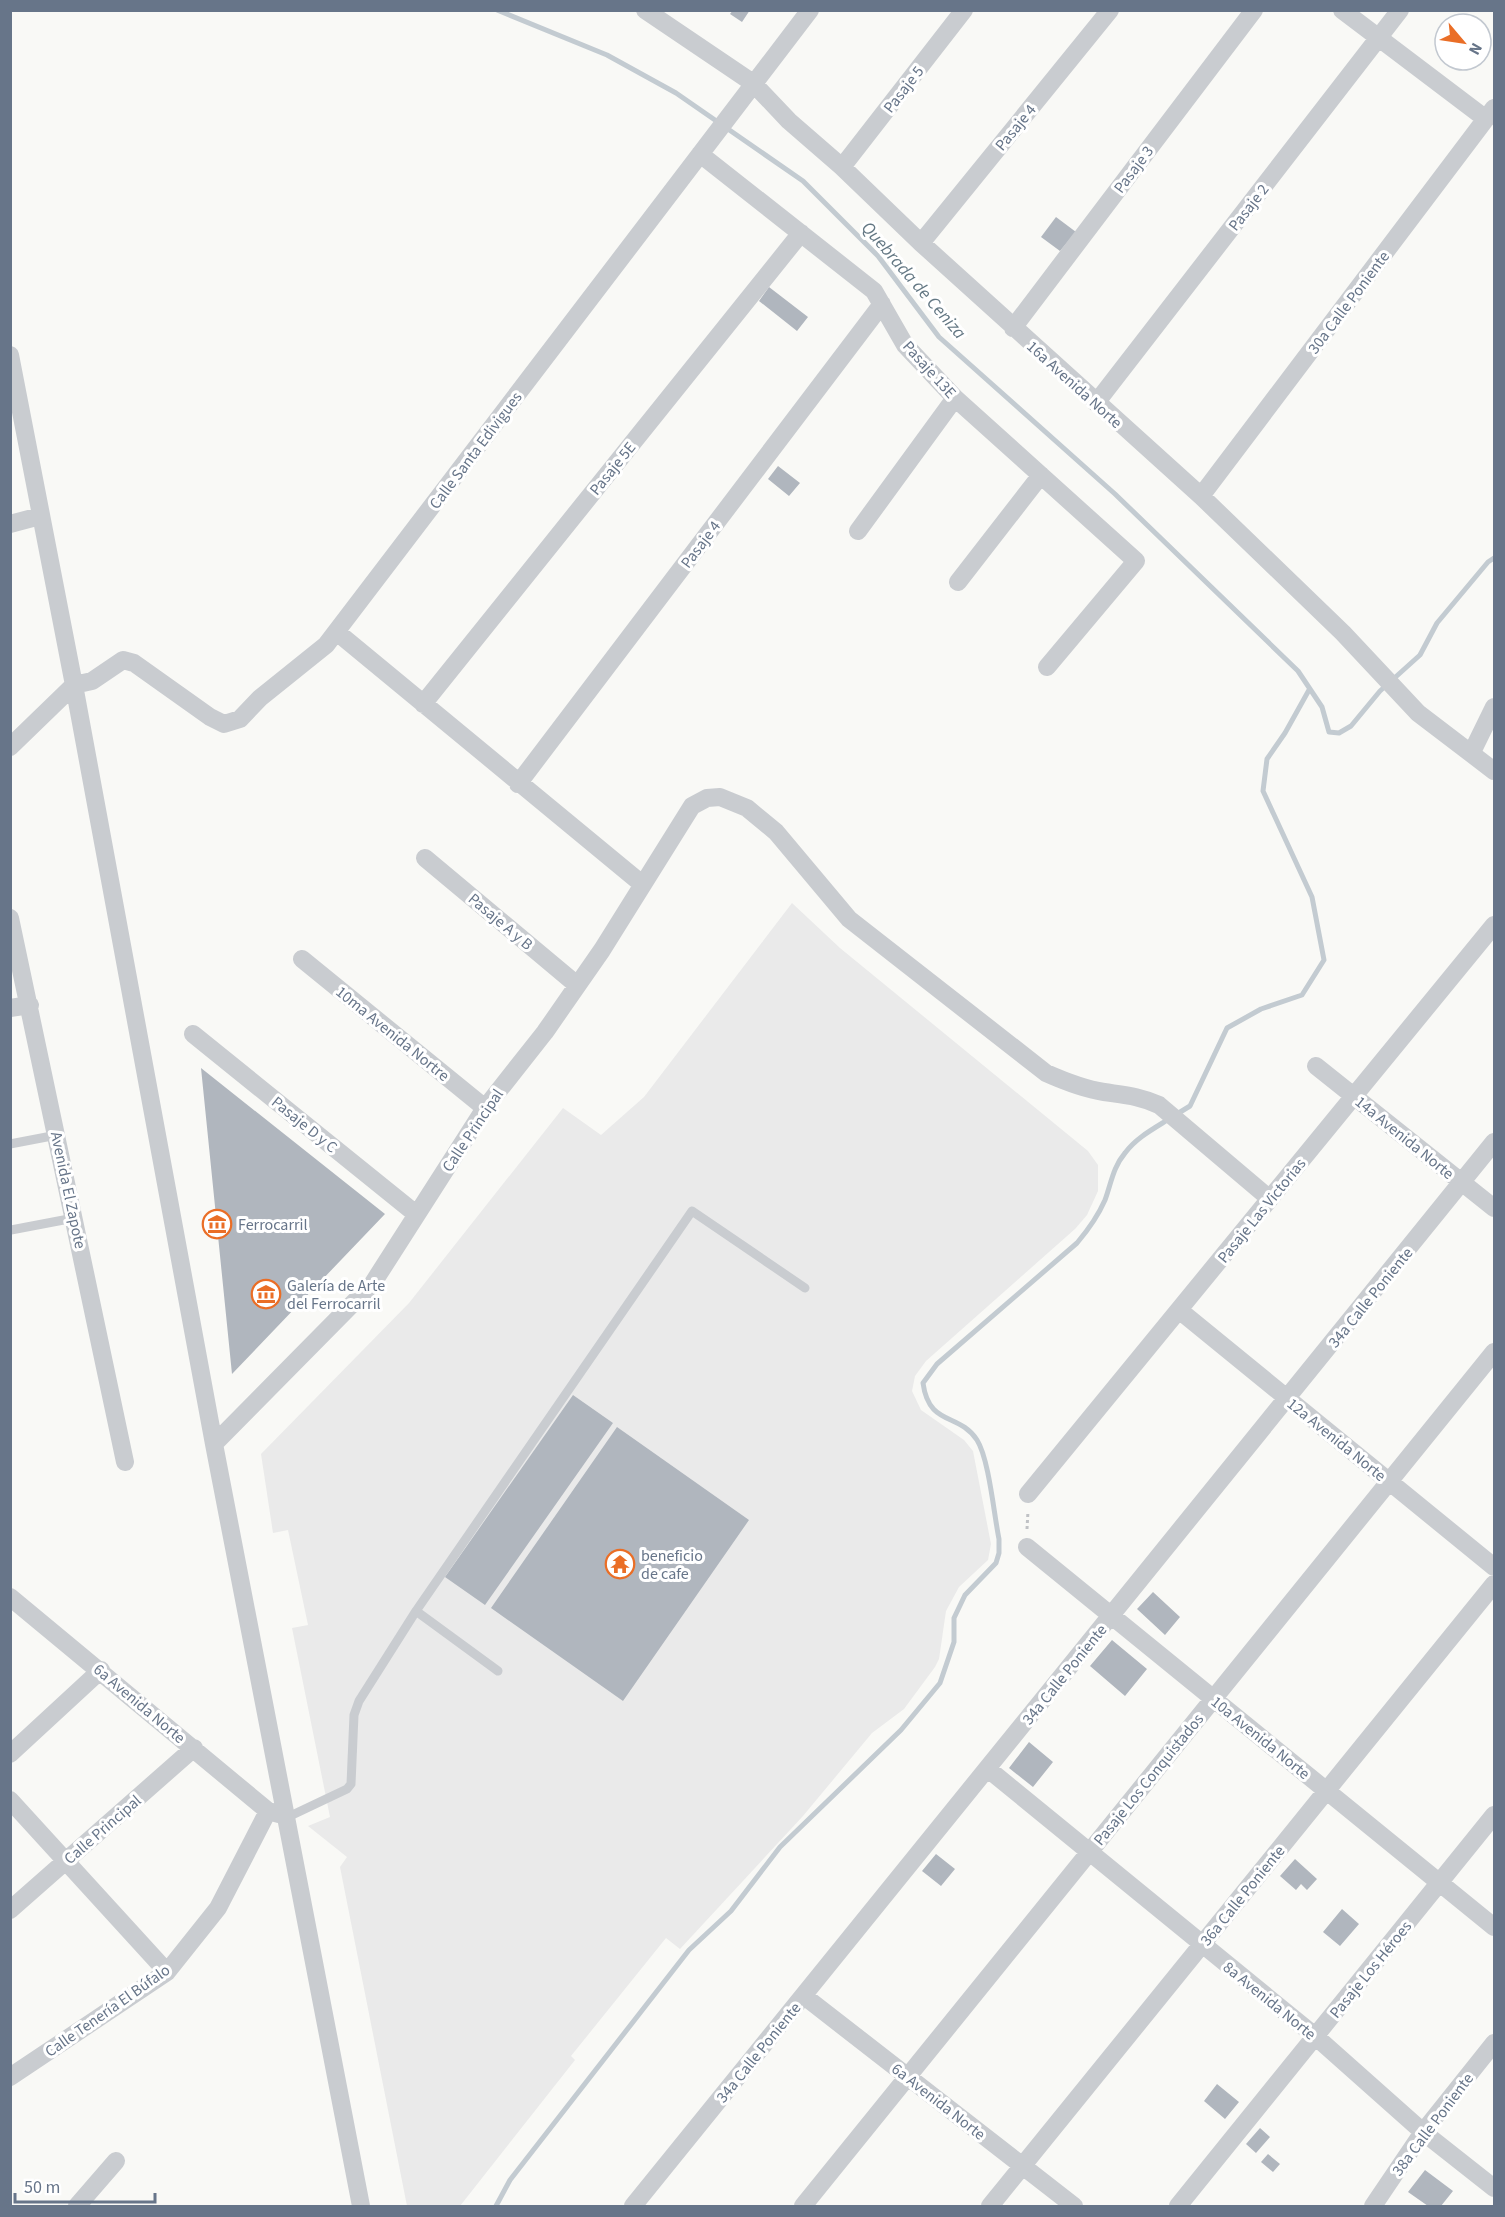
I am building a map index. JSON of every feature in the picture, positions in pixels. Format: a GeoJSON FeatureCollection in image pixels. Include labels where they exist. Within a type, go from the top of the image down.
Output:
{"type":"FeatureCollection","features":[{"type":"Feature","properties":{"kind":"street","name":"16a Avenida Norte"},"geometry":{"type":"LineString","coordinates":[[645,10],[673,18],[753,83],[789,121],[842,167],[1012,328],[1201,496],[1379,670],[1407,702],[1434,726],[1472,752],[1494,771]]}},
{"type":"Feature","properties":{"kind":"street","name":"Calle Santa Edivigues"},"geometry":{"type":"LineString","coordinates":[[74,685],[92,681],[123,660],[134,663],[219,722],[232,722],[240,719],[260,698],[338,633],[810,10]]}},
{"type":"Feature","properties":{"kind":"street","name":"Pasaje 5"},"geometry":{"type":"LineString","coordinates":[[842,167],[964,10]]}},
{"type":"Feature","properties":{"kind":"street","name":"Pasaje 4"},"geometry":{"type":"LineString","coordinates":[[921,243],[1110,10]]}},
{"type":"Feature","properties":{"kind":"street","name":"Pasaje 3"},"geometry":{"type":"LineString","coordinates":[[1012,328],[1254,10]]}},
{"type":"Feature","properties":{"kind":"street"},"geometry":{"type":"LineString","coordinates":[[1342,10],[1378,38],[1490,114]]}},
{"type":"Feature","properties":{"kind":"street","name":"Pasaje 2"},"geometry":{"type":"LineString","coordinates":[[1096,403],[1400,10]]}},
{"type":"Feature","properties":{"kind":"street","name":"30a Calle Poniente"},"geometry":{"type":"LineString","coordinates":[[1201,496],[1490,114]]}},
{"type":"Feature","properties":{"kind":"street","name":"Pasaje 13E"},"geometry":{"type":"LineString","coordinates":[[700,154],[874,291],[905,345],[955,398],[1136,561],[1047,667]]}},
{"type":"Feature","properties":{"kind":"street","name":"Pasaje 5E"},"geometry":{"type":"LineString","coordinates":[[423,704],[801,233]]}},
{"type":"Feature","properties":{"kind":"street","name":"Pasaje 4"},"geometry":{"type":"LineString","coordinates":[[518,784],[882,304]]}},
{"type":"Feature","properties":{"kind":"street"},"geometry":{"type":"LineString","coordinates":[[10,356],[74,685],[214,1444],[288,1817],[361,2206]]}},
{"type":"Feature","properties":{"kind":"street"},"geometry":{"type":"LineString","coordinates":[[858,531],[955,398]]}},
{"type":"Feature","properties":{"kind":"street"},"geometry":{"type":"LineString","coordinates":[[958,582],[1041,475]]}},
{"type":"Feature","properties":{"kind":"street"},"geometry":{"type":"LineString","coordinates":[[10,524],[40,516]]}},
{"type":"Feature","properties":{"kind":"street"},"geometry":{"type":"LineString","coordinates":[[338,633],[518,784],[642,884]]}},
{"type":"Feature","properties":{"kind":"street"},"geometry":{"type":"LineString","coordinates":[[10,747],[74,685]]}},
{"type":"Feature","properties":{"kind":"street"},"geometry":{"type":"LineString","coordinates":[[1472,752],[1494,707]]}},
{"type":"Feature","properties":{"kind":"street","name":"Calle Principal"},"geometry":{"type":"LineString","coordinates":[[214,1444],[373,1283],[485,1108],[545,1032],[578,984],[692,806],[707,798],[720,797],[747,808],[776,832],[849,919],[1046,1073],[1074,1084],[1105,1092],[1137,1095],[1159,1104],[1270,1198]]}},
{"type":"Feature","properties":{"kind":"street","name":"Pasaje A y B"},"geometry":{"type":"LineString","coordinates":[[425,858],[578,984]]}},
{"type":"Feature","properties":{"kind":"street","name":"Avenida El Zapote"},"geometry":{"type":"LineString","coordinates":[[10,918],[125,1462]]}},
{"type":"Feature","properties":{"kind":"street","name":"Pasaje Las Victorias"},"geometry":{"type":"LineString","coordinates":[[1028,1494],[1494,925]]}},
{"type":"Feature","properties":{"kind":"street","name":"10ma Avenida Nortre"},"geometry":{"type":"LineString","coordinates":[[302,959],[485,1108]]}},
{"type":"Feature","properties":{"kind":"street"},"geometry":{"type":"LineString","coordinates":[[10,1008],[30,1005]]}},
{"type":"Feature","properties":{"kind":"street","name":"Pasaje D y C"},"geometry":{"type":"LineString","coordinates":[[193,1034],[416,1215]]}},
{"type":"Feature","properties":{"kind":"street","name":"14a Avenida Norte"},"geometry":{"type":"LineString","coordinates":[[1316,1066],[1494,1209]]}},
{"type":"Feature","properties":{"kind":"street","name":"34a Calle Poniente"},"geometry":{"type":"LineString","coordinates":[[633,2206],[1494,1142]]}},
{"type":"Feature","properties":{"kind":"street","name":"12a Avenida Norte"},"geometry":{"type":"LineString","coordinates":[[1179,1310],[1494,1567]]}},
{"type":"Feature","properties":{"kind":"street","name":"Pasaje Los Conquistados"},"geometry":{"type":"LineString","coordinates":[[803,2206],[1494,1352]]}},
{"type":"Feature","properties":{"kind":"street","name":"10a Avenida Norte"},"geometry":{"type":"LineString","coordinates":[[1027,1548],[1494,1927]]}},
{"type":"Feature","properties":{"kind":"street","name":"36a Calle Poniente"},"geometry":{"type":"LineString","coordinates":[[990,2206],[1494,1584]]}},
{"type":"Feature","properties":{"kind":"street","name":"6a Avenida Norte"},"geometry":{"type":"LineString","coordinates":[[10,1597],[101,1670],[268,1811]]}},
{"type":"Feature","properties":{"kind":"street"},"geometry":{"type":"LineString","coordinates":[[10,1754],[101,1670]]}},
{"type":"Feature","properties":{"kind":"street","name":"Calle Principal"},"geometry":{"type":"LineString","coordinates":[[10,1910],[194,1748]]}},
{"type":"Feature","properties":{"kind":"street","name":"8a Avenida Norte"},"geometry":{"type":"LineString","coordinates":[[988,1768],[1316,2036],[1423,2132],[1494,2188]]}},
{"type":"Feature","properties":{"kind":"street"},"geometry":{"type":"LineString","coordinates":[[10,1800],[167,1972]]}},
{"type":"Feature","properties":{"kind":"street"},"geometry":{"type":"LineString","coordinates":[[268,1811],[288,1817]]}},
{"type":"Feature","properties":{"kind":"street","name":"Calle Tenería El Búfalo"},"geometry":{"type":"LineString","coordinates":[[10,2077],[167,1972],[218,1908],[268,1811]]}},
{"type":"Feature","properties":{"kind":"street","name":"Pasaje Los Héroes"},"geometry":{"type":"LineString","coordinates":[[1178,2206],[1494,1815]]}},
{"type":"Feature","properties":{"kind":"street","name":"6a Avenida Norte"},"geometry":{"type":"LineString","coordinates":[[804,1996],[1074,2206]]}},
{"type":"Feature","properties":{"kind":"street","name":"38a Calle Poniente"},"geometry":{"type":"LineString","coordinates":[[1372,2206],[1423,2132],[1494,2043]]}},
{"type":"Feature","properties":{"kind":"street"},"geometry":{"type":"LineString","coordinates":[[77,2206],[116,2161]]}},
{"type":"Feature","properties":{"kind":"lane"},"geometry":{"type":"LineString","coordinates":[[10,1143],[57,1135]]}},
{"type":"Feature","properties":{"kind":"lane"},"geometry":{"type":"LineString","coordinates":[[288,1817],[347,1789],[351,1784],[356,1708],[416,1611],[692,1211],[805,1288]]}},
{"type":"Feature","properties":{"kind":"lane"},"geometry":{"type":"LineString","coordinates":[[11,1230],[74,1218]]}},
{"type":"Feature","properties":{"kind":"lane"},"geometry":{"type":"LineString","coordinates":[[416,1611],[498,1671]]}},
{"type":"Feature","properties":{"kind":"path"},"geometry":{"type":"LineString","coordinates":[[1027,1548],[1028,1494]]}},
{"type":"Feature","properties":{"kind":"shaded area"},"geometry":{"type":"Polygon","coordinates":[[[792,903],[840,948],[1088,1151],[1098,1165],[1098,1191],[1087,1215],[1075,1229],[926,1361],[915,1376],[912,1391],[921,1410],[964,1440],[973,1451],[991,1544],[988,1560],[959,1587],[946,1611],[939,1659],[935,1667],[904,1709],[872,1733],[803,1816],[680,1949],[666,1938],[571,2056],[575,2060],[460,2206],[407,2206],[340,1867],[347,1857],[308,1826],[330,1817],[292,1628],[308,1625],[288,1530],[273,1533],[261,1454],[409,1303],[563,1108],[601,1135],[644,1097],[792,903]]]}},
{"type":"Feature","properties":{"kind":"building"},"geometry":{"type":"Polygon","coordinates":[[[733,10],[750,10],[742,22],[730,14],[733,10]]]}},
{"type":"Feature","properties":{"kind":"building"},"geometry":{"type":"Polygon","coordinates":[[[1056,217],[1076,232],[1060,251],[1041,237],[1056,217]]]}},
{"type":"Feature","properties":{"kind":"building"},"geometry":{"type":"Polygon","coordinates":[[[769,287],[808,317],[797,331],[759,301],[769,287]]]}},
{"type":"Feature","properties":{"kind":"building"},"geometry":{"type":"Polygon","coordinates":[[[778,466],[800,483],[789,496],[768,479],[778,466]]]}},
{"type":"Feature","properties":{"kind":"building","name":"Galería de Arte del Ferrocarril"},"geometry":{"type":"Polygon","coordinates":[[[201,1068],[385,1214],[232,1374],[201,1068]]]}},
{"type":"Feature","properties":{"kind":"building"},"geometry":{"type":"Polygon","coordinates":[[[573,1395],[613,1423],[485,1605],[445,1577],[573,1395]]]}},
{"type":"Feature","properties":{"kind":"building","name":"beneficio de cafe"},"geometry":{"type":"Polygon","coordinates":[[[617,1427],[749,1520],[623,1701],[491,1608],[617,1427]]]}},
{"type":"Feature","properties":{"kind":"building"},"geometry":{"type":"Polygon","coordinates":[[[1153,1592],[1180,1617],[1165,1635],[1137,1609],[1153,1592]]]}},
{"type":"Feature","properties":{"kind":"building"},"geometry":{"type":"Polygon","coordinates":[[[1112,1640],[1147,1669],[1125,1696],[1090,1666],[1112,1640]]]}},
{"type":"Feature","properties":{"kind":"building"},"geometry":{"type":"Polygon","coordinates":[[[1029,1742],[1053,1762],[1033,1787],[1009,1768],[1029,1742]]]}},
{"type":"Feature","properties":{"kind":"building"},"geometry":{"type":"Polygon","coordinates":[[[936,1854],[955,1869],[941,1886],[922,1871],[936,1854]]]}},
{"type":"Feature","properties":{"kind":"building"},"geometry":{"type":"Polygon","coordinates":[[[1295,1859],[1317,1879],[1307,1890],[1301,1884],[1296,1890],[1280,1876],[1295,1859]]]}},
{"type":"Feature","properties":{"kind":"building"},"geometry":{"type":"Polygon","coordinates":[[[1342,1909],[1359,1924],[1340,1946],[1323,1932],[1342,1909]]]}},
{"type":"Feature","properties":{"kind":"building"},"geometry":{"type":"Polygon","coordinates":[[[1217,2084],[1239,2102],[1225,2119],[1204,2101],[1217,2084]]]}},
{"type":"Feature","properties":{"kind":"building"},"geometry":{"type":"Polygon","coordinates":[[[1260,2128],[1270,2137],[1256,2153],[1246,2144],[1260,2128]]]}},
{"type":"Feature","properties":{"kind":"building"},"geometry":{"type":"Polygon","coordinates":[[[1268,2154],[1280,2164],[1273,2172],[1261,2162],[1268,2154]]]}},
{"type":"Feature","properties":{"kind":"building"},"geometry":{"type":"Polygon","coordinates":[[[1425,2170],[1453,2191],[1441,2206],[1428,2206],[1408,2192],[1425,2170]]]}},
{"type":"Feature","properties":{"kind":"waterway","name":"Quebrada de Ceniza"},"geometry":{"type":"LineString","coordinates":[[497,10],[607,55],[676,93],[803,181],[878,256],[939,337],[1115,494],[1298,671],[1322,707],[1329,732],[1339,733],[1351,726],[1380,691],[1420,655],[1437,623],[1488,562],[1494,558]]}},
{"type":"Feature","properties":{"kind":"waterway"},"geometry":{"type":"LineString","coordinates":[[1177,1114],[1190,1106],[1227,1028],[1261,1009],[1302,995],[1324,960],[1312,897],[1263,791],[1267,759],[1285,733],[1309,690]]}},
{"type":"Feature","properties":{"kind":"waterway"},"geometry":{"type":"LineString","coordinates":[[496,2206],[510,2180],[689,1950],[731,1911],[780,1847],[901,1730],[940,1683],[954,1642],[954,1618],[965,1595],[996,1563],[999,1539],[988,1473],[977,1440],[962,1425],[946,1418],[931,1407],[923,1383],[937,1364],[1077,1243],[1102,1206],[1121,1158],[1140,1138],[1169,1119]]}},
{"type":"Feature","properties":{"kind":"place","name":"Ferrocarril"},"geometry":{"type":"Point","coordinates":[217,1224]}},
{"type":"Feature","properties":{"kind":"place","name":"Galería de Arte del Ferrocarril"},"geometry":{"type":"Point","coordinates":[266,1294]}},
{"type":"Feature","properties":{"kind":"place","name":"beneficio de cafe"},"geometry":{"type":"Point","coordinates":[620,1564]}}]}
